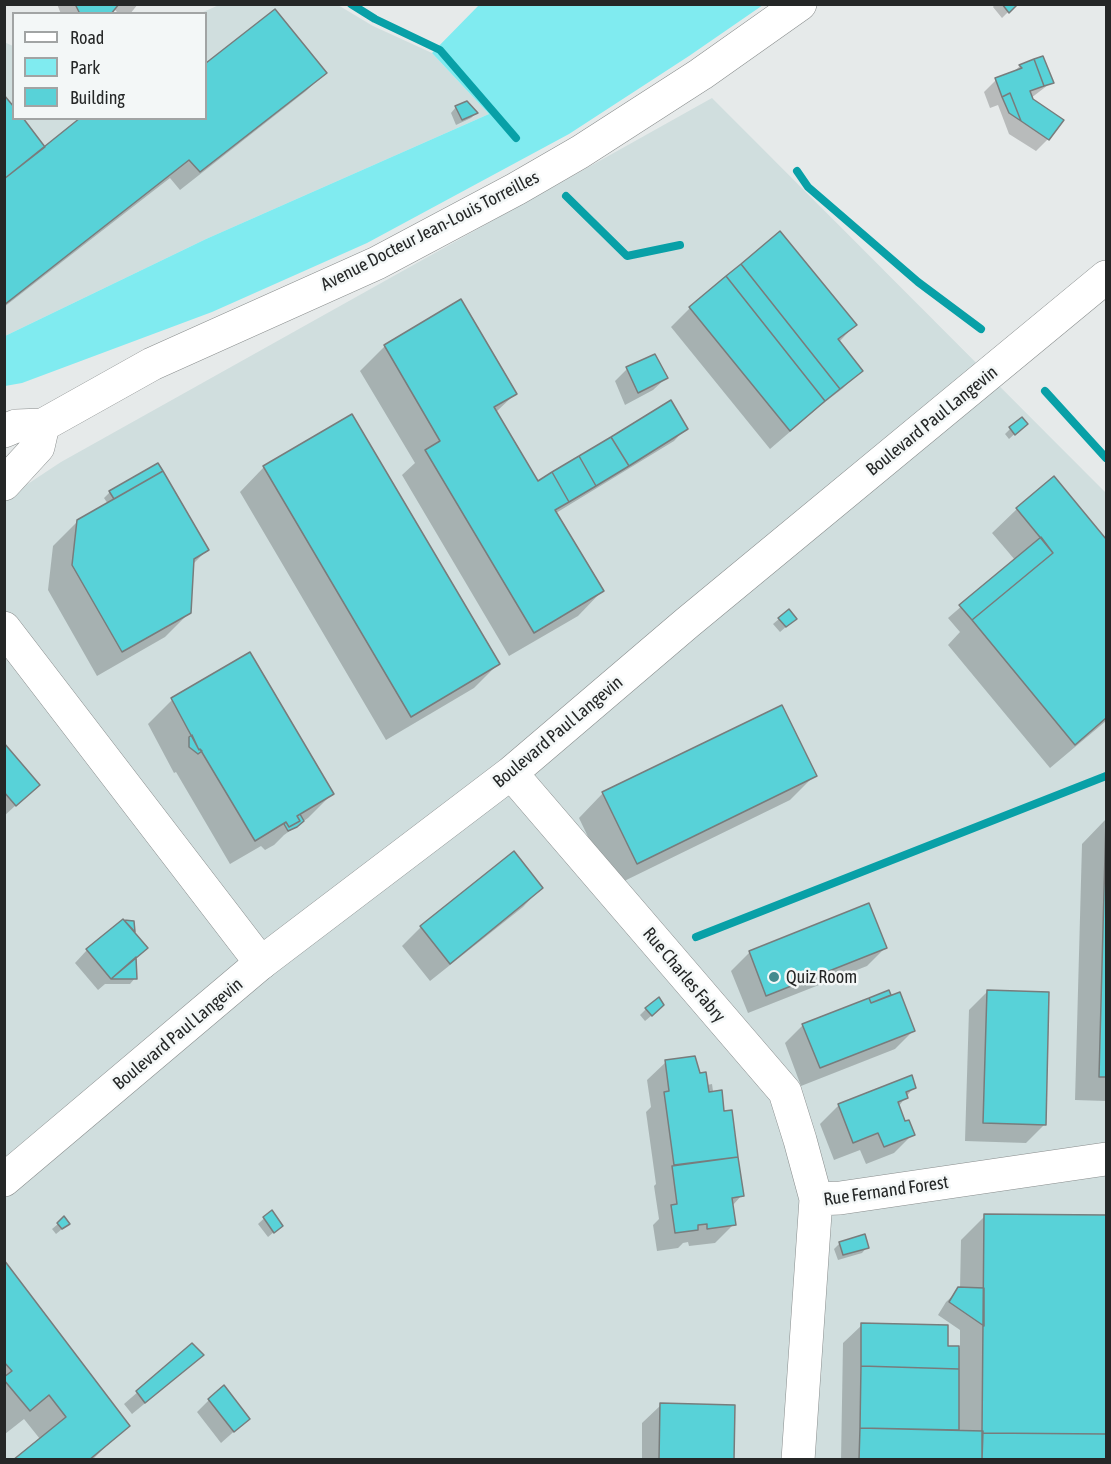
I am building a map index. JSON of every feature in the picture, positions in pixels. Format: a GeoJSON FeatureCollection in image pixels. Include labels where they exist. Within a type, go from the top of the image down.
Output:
{"type":"FeatureCollection","features":[{"type":"Feature","properties":{"kind":"street","name":"Avenue Docteur Jean-Louis Torreilles"},"geometry":{"type":"LineString","coordinates":[[4,431],[16,426],[43,425],[152,364],[377,263],[516,189],[599,140],[701,74],[800,4]]}},
{"type":"Feature","properties":{"kind":"street","name":"Boulevard Paul Langevin"},"geometry":{"type":"LineString","coordinates":[[4,1179],[261,963],[511,773],[687,622],[1107,277]]}},
{"type":"Feature","properties":{"kind":"street"},"geometry":{"type":"LineString","coordinates":[[4,484],[38,447],[43,425]]}},
{"type":"Feature","properties":{"kind":"street"},"geometry":{"type":"LineString","coordinates":[[4,628],[261,963]]}},
{"type":"Feature","properties":{"kind":"street","name":"Rue Charles Fabry"},"geometry":{"type":"LineString","coordinates":[[511,773],[785,1092],[816,1199]]}},
{"type":"Feature","properties":{"kind":"street","name":"Rue Fernand Forest"},"geometry":{"type":"LineString","coordinates":[[798,1460],[816,1199],[840,1198],[1107,1159]]}},
{"type":"Feature","properties":{"kind":"shaded area"},"geometry":{"type":"Polygon","coordinates":[[[219,5],[338,5],[373,26],[432,53],[489,114],[206,239],[5,336],[4,42],[12,46],[12,120],[207,120],[207,12],[203,12],[219,5]]]}},
{"type":"Feature","properties":{"kind":"shaded area"},"geometry":{"type":"Polygon","coordinates":[[[712,98],[1106,493],[1106,1459],[5,1460],[5,499],[61,462],[712,98]]]}},
{"type":"Feature","properties":{"kind":"green space"},"geometry":{"type":"Polygon","coordinates":[[[480,4],[763,5],[569,134],[367,243],[212,312],[22,383],[5,386],[5,336],[206,239],[489,114],[432,53],[480,4]]]}},
{"type":"Feature","properties":{"kind":"building"},"geometry":{"type":"Polygon","coordinates":[[[75,4],[119,4],[113,12],[79,12],[75,4]]]}},
{"type":"Feature","properties":{"kind":"building"},"geometry":{"type":"Polygon","coordinates":[[[1002,4],[1018,4],[1009,13],[1002,4]]]}},
{"type":"Feature","properties":{"kind":"building"},"geometry":{"type":"Polygon","coordinates":[[[275,9],[327,73],[200,172],[189,160],[4,305],[4,179],[78,120],[207,120],[207,62],[275,9]]]}},
{"type":"Feature","properties":{"kind":"building"},"geometry":{"type":"Polygon","coordinates":[[[1043,56],[1054,83],[1044,86],[1034,59],[1043,56]]]}},
{"type":"Feature","properties":{"kind":"building"},"geometry":{"type":"Polygon","coordinates":[[[1034,59],[1044,86],[1030,91],[1033,99],[1064,120],[1049,140],[1021,121],[1010,93],[1002,97],[995,78],[1022,68],[1019,65],[1034,59]]]}},
{"type":"Feature","properties":{"kind":"building"},"geometry":{"type":"Polygon","coordinates":[[[1010,93],[1021,121],[1009,113],[1002,97],[1010,93]]]}},
{"type":"Feature","properties":{"kind":"building"},"geometry":{"type":"Polygon","coordinates":[[[4,95],[12,105],[12,120],[25,120],[45,147],[4,179],[4,95]]]}},
{"type":"Feature","properties":{"kind":"building"},"geometry":{"type":"Polygon","coordinates":[[[467,101],[478,113],[462,120],[455,106],[467,101]]]}},
{"type":"Feature","properties":{"kind":"building"},"geometry":{"type":"Polygon","coordinates":[[[780,231],[857,325],[838,339],[863,371],[840,389],[741,264],[780,231]]]}},
{"type":"Feature","properties":{"kind":"building"},"geometry":{"type":"Polygon","coordinates":[[[741,264],[840,389],[825,401],[726,276],[741,264]]]}},
{"type":"Feature","properties":{"kind":"building"},"geometry":{"type":"Polygon","coordinates":[[[726,276],[825,401],[790,431],[689,307],[726,276]]]}},
{"type":"Feature","properties":{"kind":"building"},"geometry":{"type":"Polygon","coordinates":[[[461,299],[517,394],[494,407],[538,481],[552,472],[569,502],[555,510],[604,591],[534,633],[425,450],[440,441],[384,345],[461,299]]]}},
{"type":"Feature","properties":{"kind":"building"},"geometry":{"type":"Polygon","coordinates":[[[655,354],[668,378],[638,393],[626,367],[655,354]]]}},
{"type":"Feature","properties":{"kind":"building"},"geometry":{"type":"Polygon","coordinates":[[[671,400],[688,429],[629,466],[611,437],[671,400]]]}},
{"type":"Feature","properties":{"kind":"building"},"geometry":{"type":"Polygon","coordinates":[[[352,414],[500,664],[411,717],[263,466],[352,414]]]}},
{"type":"Feature","properties":{"kind":"building"},"geometry":{"type":"Polygon","coordinates":[[[1022,417],[1028,424],[1015,435],[1009,427],[1022,417]]]}},
{"type":"Feature","properties":{"kind":"building"},"geometry":{"type":"Polygon","coordinates":[[[611,437],[629,466],[596,486],[579,456],[611,437]]]}},
{"type":"Feature","properties":{"kind":"building"},"geometry":{"type":"Polygon","coordinates":[[[579,456],[596,486],[569,502],[552,472],[579,456]]]}},
{"type":"Feature","properties":{"kind":"building"},"geometry":{"type":"Polygon","coordinates":[[[158,463],[163,471],[114,499],[109,491],[158,463]]]}},
{"type":"Feature","properties":{"kind":"building"},"geometry":{"type":"Polygon","coordinates":[[[163,471],[209,550],[194,559],[191,613],[122,652],[72,565],[77,520],[163,471]]]}},
{"type":"Feature","properties":{"kind":"building"},"geometry":{"type":"Polygon","coordinates":[[[1054,476],[1106,539],[1106,718],[1075,745],[972,620],[1053,553],[1016,508],[1054,476]]]}},
{"type":"Feature","properties":{"kind":"building"},"geometry":{"type":"Polygon","coordinates":[[[1041,537],[1053,553],[972,620],[959,605],[1041,537]]]}},
{"type":"Feature","properties":{"kind":"building"},"geometry":{"type":"Polygon","coordinates":[[[789,609],[797,619],[786,627],[778,618],[789,609]]]}},
{"type":"Feature","properties":{"kind":"building"},"geometry":{"type":"Polygon","coordinates":[[[250,652],[334,794],[297,816],[300,821],[289,827],[286,822],[255,841],[199,750],[171,698],[250,652]]]}},
{"type":"Feature","properties":{"kind":"building"},"geometry":{"type":"Polygon","coordinates":[[[782,705],[817,776],[637,864],[602,792],[782,705]]]}},
{"type":"Feature","properties":{"kind":"building"},"geometry":{"type":"Polygon","coordinates":[[[192,735],[199,750],[202,751],[198,754],[189,747],[189,737],[192,735]]]}},
{"type":"Feature","properties":{"kind":"building"},"geometry":{"type":"Polygon","coordinates":[[[4,743],[40,785],[16,806],[4,792],[4,743]]]}},
{"type":"Feature","properties":{"kind":"building"},"geometry":{"type":"Polygon","coordinates":[[[300,814],[304,821],[288,831],[284,824],[286,822],[289,827],[300,821],[297,816],[300,814]]]}},
{"type":"Feature","properties":{"kind":"building"},"geometry":{"type":"Polygon","coordinates":[[[1106,818],[1106,1077],[1099,1077],[1106,818]]]}},
{"type":"Feature","properties":{"kind":"building"},"geometry":{"type":"Polygon","coordinates":[[[514,851],[543,888],[450,964],[420,926],[514,851]]]}},
{"type":"Feature","properties":{"kind":"building"},"geometry":{"type":"Polygon","coordinates":[[[869,903],[887,948],[766,996],[749,951],[869,903]]]}},
{"type":"Feature","properties":{"kind":"building"},"geometry":{"type":"Polygon","coordinates":[[[123,919],[148,948],[111,979],[86,949],[123,919]]]}},
{"type":"Feature","properties":{"kind":"building"},"geometry":{"type":"Polygon","coordinates":[[[124,920],[134,921],[135,932],[124,920]]]}},
{"type":"Feature","properties":{"kind":"building"},"geometry":{"type":"Polygon","coordinates":[[[136,957],[137,979],[111,979],[136,957]]]}},
{"type":"Feature","properties":{"kind":"building"},"geometry":{"type":"Polygon","coordinates":[[[889,990],[891,995],[871,1003],[869,998],[889,990]]]}},
{"type":"Feature","properties":{"kind":"building"},"geometry":{"type":"Polygon","coordinates":[[[987,990],[1049,992],[1046,1125],[983,1123],[987,990]]]}},
{"type":"Feature","properties":{"kind":"building"},"geometry":{"type":"Polygon","coordinates":[[[900,992],[915,1031],[820,1068],[802,1024],[869,998],[871,1003],[900,992]]]}},
{"type":"Feature","properties":{"kind":"building"},"geometry":{"type":"Polygon","coordinates":[[[659,997],[664,1005],[652,1016],[645,1008],[659,997]]]}},
{"type":"Feature","properties":{"kind":"building"},"geometry":{"type":"Polygon","coordinates":[[[695,1056],[700,1073],[706,1072],[709,1092],[722,1090],[724,1111],[732,1110],[738,1157],[674,1165],[664,1092],[669,1091],[665,1060],[695,1056]]]}},
{"type":"Feature","properties":{"kind":"building"},"geometry":{"type":"Polygon","coordinates":[[[912,1075],[916,1088],[906,1092],[908,1098],[898,1102],[905,1121],[909,1120],[915,1135],[884,1147],[878,1133],[853,1143],[838,1104],[912,1075]]]}},
{"type":"Feature","properties":{"kind":"building"},"geometry":{"type":"Polygon","coordinates":[[[738,1157],[744,1196],[732,1198],[736,1225],[707,1229],[707,1224],[698,1225],[698,1230],[675,1233],[671,1205],[677,1204],[672,1166],[738,1157]]]}},
{"type":"Feature","properties":{"kind":"building"},"geometry":{"type":"Polygon","coordinates":[[[272,1210],[283,1226],[274,1233],[263,1217],[272,1210]]]}},
{"type":"Feature","properties":{"kind":"building"},"geometry":{"type":"Polygon","coordinates":[[[984,1214],[1106,1215],[1106,1434],[982,1433],[984,1214]]]}},
{"type":"Feature","properties":{"kind":"building"},"geometry":{"type":"Polygon","coordinates":[[[64,1216],[70,1224],[62,1229],[57,1223],[64,1216]]]}},
{"type":"Feature","properties":{"kind":"building"},"geometry":{"type":"Polygon","coordinates":[[[865,1234],[869,1248],[843,1255],[839,1242],[865,1234]]]}},
{"type":"Feature","properties":{"kind":"building"},"geometry":{"type":"Polygon","coordinates":[[[4,1260],[130,1426],[89,1460],[13,1460],[66,1417],[49,1395],[30,1411],[4,1380],[4,1377],[12,1371],[4,1362],[4,1260]]]}},
{"type":"Feature","properties":{"kind":"building"},"geometry":{"type":"Polygon","coordinates":[[[958,1287],[984,1288],[984,1326],[949,1302],[958,1287]]]}},
{"type":"Feature","properties":{"kind":"building"},"geometry":{"type":"Polygon","coordinates":[[[861,1323],[948,1325],[948,1346],[959,1346],[959,1369],[861,1366],[861,1323]]]}},
{"type":"Feature","properties":{"kind":"building"},"geometry":{"type":"Polygon","coordinates":[[[192,1343],[204,1355],[145,1403],[136,1391],[192,1343]]]}},
{"type":"Feature","properties":{"kind":"building"},"geometry":{"type":"Polygon","coordinates":[[[861,1366],[959,1369],[959,1430],[860,1428],[861,1366]]]}},
{"type":"Feature","properties":{"kind":"building"},"geometry":{"type":"Polygon","coordinates":[[[224,1385],[250,1419],[234,1432],[208,1399],[224,1385]]]}},
{"type":"Feature","properties":{"kind":"building"},"geometry":{"type":"Polygon","coordinates":[[[660,1403],[735,1405],[734,1460],[659,1460],[660,1403]]]}},
{"type":"Feature","properties":{"kind":"building"},"geometry":{"type":"Polygon","coordinates":[[[860,1428],[983,1431],[982,1460],[859,1460],[860,1428]]]}},
{"type":"Feature","properties":{"kind":"building"},"geometry":{"type":"Polygon","coordinates":[[[982,1433],[1106,1434],[1106,1460],[982,1460],[982,1433]]]}},
{"type":"Feature","properties":{"kind":"waterway"},"geometry":{"type":"LineString","coordinates":[[351,4],[375,19],[440,50],[516,138]]}},
{"type":"Feature","properties":{"kind":"waterway"},"geometry":{"type":"LineString","coordinates":[[797,171],[808,187],[918,282],[981,329]]}},
{"type":"Feature","properties":{"kind":"waterway"},"geometry":{"type":"LineString","coordinates":[[566,196],[627,256],[680,245]]}},
{"type":"Feature","properties":{"kind":"waterway"},"geometry":{"type":"LineString","coordinates":[[1045,391],[1106,458]]}},
{"type":"Feature","properties":{"kind":"waterway"},"geometry":{"type":"LineString","coordinates":[[696,937],[1106,776]]}},
{"type":"Feature","properties":{"kind":"place","name":"Quiz Room"},"geometry":{"type":"Point","coordinates":[774,977]}}]}
